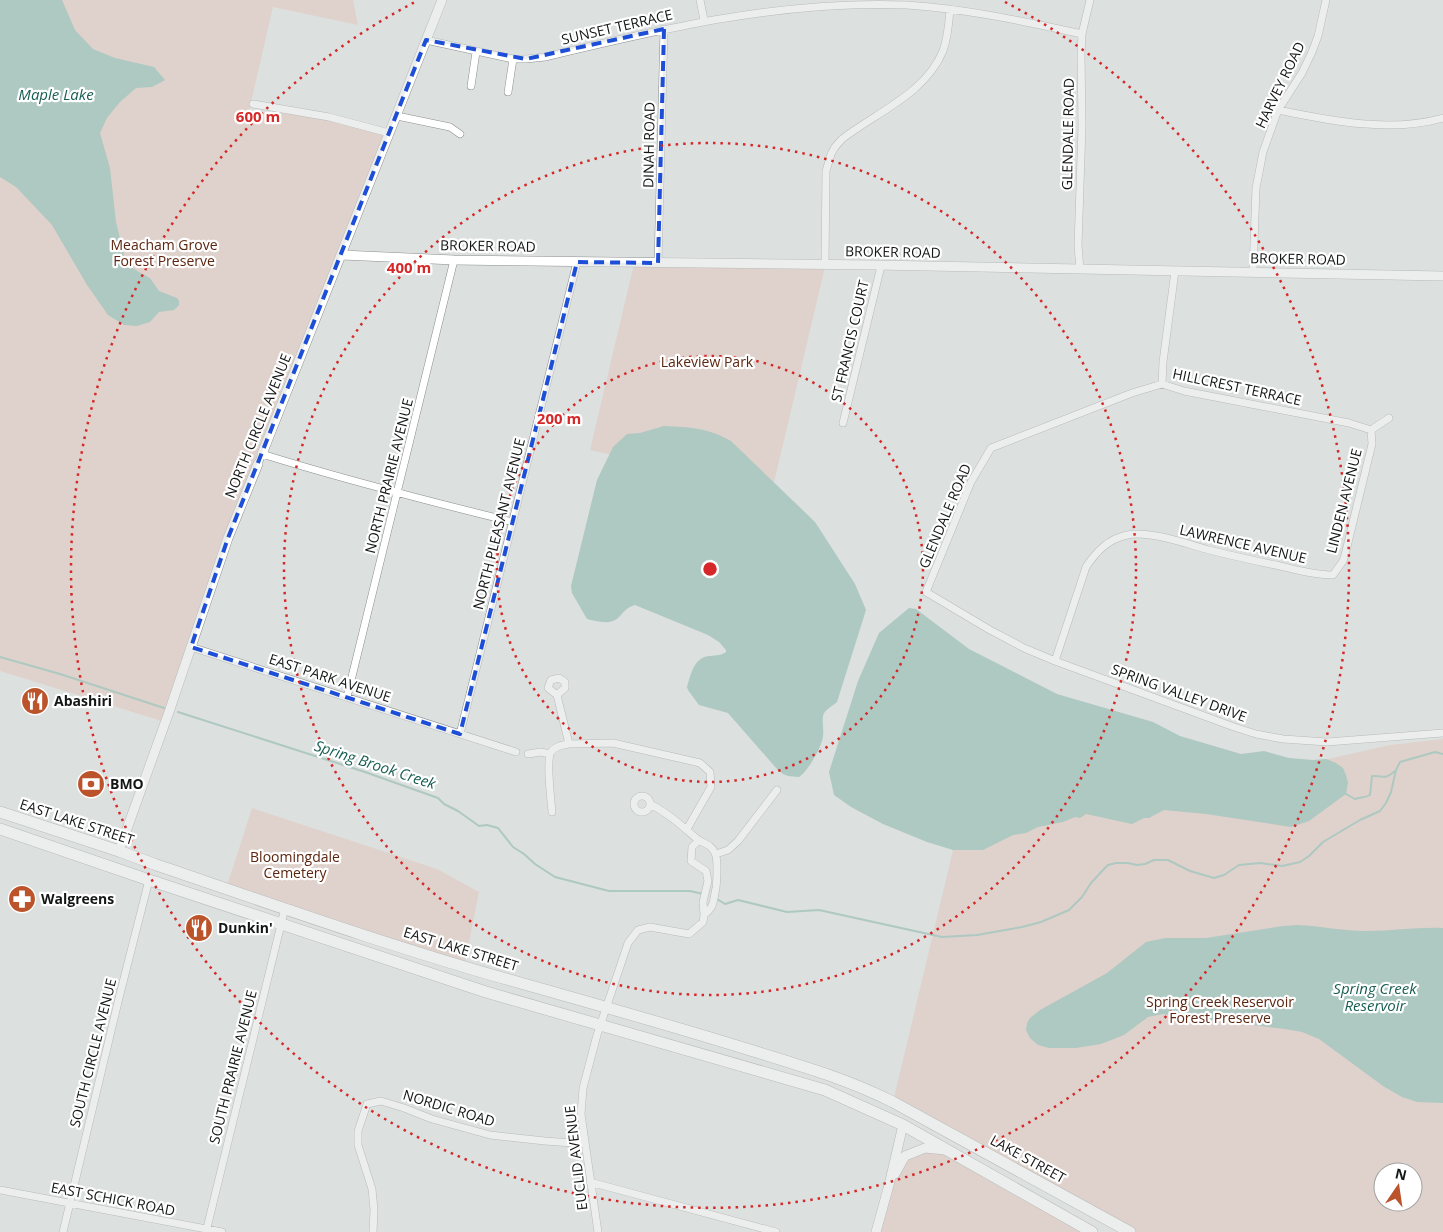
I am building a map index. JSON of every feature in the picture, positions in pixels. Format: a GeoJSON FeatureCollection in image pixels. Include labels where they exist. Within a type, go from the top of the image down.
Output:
{"type":"FeatureCollection","features":[{"type":"Feature","properties":{"kind":"main road","name":"EAST LAKE STREET"},"geometry":{"type":"LineString","coordinates":[[0,812],[488,974],[606,1007],[829,1074],[869,1090],[912,1113]]}},
{"type":"Feature","properties":{"kind":"main road"},"geometry":{"type":"LineString","coordinates":[[0,829],[486,992],[826,1090],[903,1125],[1092,1232]]}},
{"type":"Feature","properties":{"kind":"main road"},"geometry":{"type":"LineString","coordinates":[[903,1125],[912,1113]]}},
{"type":"Feature","properties":{"kind":"main road","name":"LAKE STREET"},"geometry":{"type":"LineString","coordinates":[[912,1113],[1130,1232]]}},
{"type":"Feature","properties":{"kind":"street","name":"NORTH CIRCLE AVENUE"},"geometry":{"type":"LineString","coordinates":[[113,867],[228,538],[442,0]]}},
{"type":"Feature","properties":{"kind":"street"},"geometry":{"type":"LineString","coordinates":[[700,0],[704,20]]}},
{"type":"Feature","properties":{"kind":"street","name":"GLENDALE ROAD"},"geometry":{"type":"LineString","coordinates":[[1080,269],[1078,246],[1082,126],[1082,34],[1090,0]]}},
{"type":"Feature","properties":{"kind":"street","name":"HARVEY ROAD"},"geometry":{"type":"LineString","coordinates":[[1253,272],[1256,188],[1263,152],[1278,110],[1302,73],[1312,52],[1318,36],[1326,0]]}},
{"type":"Feature","properties":{"kind":"street","name":"SUNSET TERRACE"},"geometry":{"type":"LineString","coordinates":[[426,40],[476,52],[513,59],[526,59],[545,57],[704,20],[756,11],[800,6],[906,2],[1000,16],[1082,34]]}},
{"type":"Feature","properties":{"kind":"street"},"geometry":{"type":"LineString","coordinates":[[825,265],[826,172],[831,154],[842,139],[908,94],[928,76],[943,50],[950,9]]}},
{"type":"Feature","properties":{"kind":"street","name":"DINAH ROAD"},"geometry":{"type":"LineString","coordinates":[[658,263],[664,29]]}},
{"type":"Feature","properties":{"kind":"street"},"geometry":{"type":"LineString","coordinates":[[471,86],[476,52]]}},
{"type":"Feature","properties":{"kind":"street"},"geometry":{"type":"LineString","coordinates":[[508,92],[513,59]]}},
{"type":"Feature","properties":{"kind":"street"},"geometry":{"type":"LineString","coordinates":[[253,104],[329,117],[389,133]]}},
{"type":"Feature","properties":{"kind":"street"},"geometry":{"type":"LineString","coordinates":[[1278,110],[1361,124],[1426,123],[1443,118]]}},
{"type":"Feature","properties":{"kind":"street"},"geometry":{"type":"LineString","coordinates":[[397,116],[450,127],[460,134]]}},
{"type":"Feature","properties":{"kind":"street","name":"BROKER ROAD"},"geometry":{"type":"LineString","coordinates":[[342,255],[454,260],[1176,270],[1443,276]]}},
{"type":"Feature","properties":{"kind":"street","name":"NORTH PRAIRIE AVENUE"},"geometry":{"type":"LineString","coordinates":[[348,697],[454,260]]}},
{"type":"Feature","properties":{"kind":"street","name":"NORTH PLEASANT AVENUE"},"geometry":{"type":"LineString","coordinates":[[460,734],[576,262]]}},
{"type":"Feature","properties":{"kind":"street","name":"ST FRANCIS COURT"},"geometry":{"type":"LineString","coordinates":[[843,423],[881,266]]}},
{"type":"Feature","properties":{"kind":"street"},"geometry":{"type":"LineString","coordinates":[[1162,384],[1163,362],[1176,270]]}},
{"type":"Feature","properties":{"kind":"street","name":"HILLCREST TERRACE"},"geometry":{"type":"LineString","coordinates":[[1043,428],[1132,393],[1162,384],[1184,391],[1349,423],[1371,430]]}},
{"type":"Feature","properties":{"kind":"street"},"geometry":{"type":"LineString","coordinates":[[1371,430],[1389,418]]}},
{"type":"Feature","properties":{"kind":"street","name":"GLENDALE ROAD"},"geometry":{"type":"LineString","coordinates":[[926,592],[971,482],[991,448],[1043,428]]}},
{"type":"Feature","properties":{"kind":"street","name":"LINDEN AVENUE"},"geometry":{"type":"LineString","coordinates":[[1332,575],[1345,554],[1372,444],[1371,430]]}},
{"type":"Feature","properties":{"kind":"street"},"geometry":{"type":"LineString","coordinates":[[262,454],[398,494],[513,522]]}},
{"type":"Feature","properties":{"kind":"street","name":"LAWRENCE AVENUE"},"geometry":{"type":"LineString","coordinates":[[1055,661],[1082,574],[1092,558],[1104,546],[1120,537],[1136,534],[1147,535],[1299,571],[1318,575],[1332,575]]}},
{"type":"Feature","properties":{"kind":"street","name":"SPRING VALLEY DRIVE"},"geometry":{"type":"LineString","coordinates":[[926,592],[1024,648],[1234,727],[1274,737],[1327,742],[1443,733]]}},
{"type":"Feature","properties":{"kind":"street","name":"EAST PARK AVENUE"},"geometry":{"type":"LineString","coordinates":[[191,647],[516,752]]}},
{"type":"Feature","properties":{"kind":"street"},"geometry":{"type":"LineString","coordinates":[[558,695],[568,744]]}},
{"type":"Feature","properties":{"kind":"street"},"geometry":{"type":"LineString","coordinates":[[552,812],[549,774],[550,754],[556,747],[568,744],[613,743],[700,763],[710,772],[711,787],[687,829]]}},
{"type":"Feature","properties":{"kind":"street"},"geometry":{"type":"LineString","coordinates":[[528,754],[541,752],[550,754]]}},
{"type":"Feature","properties":{"kind":"street"},"geometry":{"type":"LineString","coordinates":[[716,854],[728,850],[738,840],[777,790]]}},
{"type":"Feature","properties":{"kind":"street"},"geometry":{"type":"LineString","coordinates":[[650,804],[660,809],[699,840],[709,845],[716,854],[715,893],[712,908],[704,915]]}},
{"type":"Feature","properties":{"kind":"street"},"geometry":{"type":"LineString","coordinates":[[699,840],[692,847],[691,862],[706,871],[708,881],[704,899],[704,915]]}},
{"type":"Feature","properties":{"kind":"street","name":"SOUTH CIRCLE AVENUE"},"geometry":{"type":"LineString","coordinates":[[63,1232],[149,880]]}},
{"type":"Feature","properties":{"kind":"street","name":"SOUTH PRAIRIE AVENUE"},"geometry":{"type":"LineString","coordinates":[[207,1230],[285,908]]}},
{"type":"Feature","properties":{"kind":"street","name":"EUCLID AVENUE"},"geometry":{"type":"LineString","coordinates":[[598,1232],[584,1144],[581,1101],[600,1024],[628,943],[638,930],[650,927],[689,934],[703,922],[704,915]]}},
{"type":"Feature","properties":{"kind":"street","name":"NORDIC ROAD"},"geometry":{"type":"LineString","coordinates":[[373,1232],[374,1210],[372,1189],[358,1145],[358,1131],[365,1102],[381,1101],[432,1119],[490,1135],[584,1144]]}},
{"type":"Feature","properties":{"kind":"street"},"geometry":{"type":"LineString","coordinates":[[876,1232],[903,1125]]}},
{"type":"Feature","properties":{"kind":"street"},"geometry":{"type":"LineString","coordinates":[[889,1185],[905,1156],[925,1148],[948,1150]]}},
{"type":"Feature","properties":{"kind":"street"},"geometry":{"type":"LineString","coordinates":[[590,1182],[776,1232]]}},
{"type":"Feature","properties":{"kind":"street","name":"EAST SCHICK ROAD"},"geometry":{"type":"LineString","coordinates":[[0,1190],[222,1232]]}},
{"type":"Feature","properties":{"kind":"highlighted area"},"geometry":{"type":"Polygon","coordinates":[[[664,29],[658,263],[577,262],[460,734],[191,647],[228,538],[426,40],[526,59],[664,29]]]}},
{"type":"Feature","properties":{"kind":"green space","name":"Meacham Grove Forest Preserve"},"geometry":{"type":"Polygon","coordinates":[[[0,0],[353,0],[358,25],[273,7],[249,111],[329,117],[389,133],[228,538],[165,722],[0,671],[0,0]]]}},
{"type":"Feature","properties":{"kind":"green space","name":"Lakeview Park"},"geometry":{"type":"Polygon","coordinates":[[[634,264],[825,267],[772,491],[590,450],[634,264]]]}},
{"type":"Feature","properties":{"kind":"green space","name":"Spring Creek Reservoir Forest Preserve"},"geometry":{"type":"Polygon","coordinates":[[[1443,739],[1443,1232],[1132,1232],[893,1102],[953,850],[1025,827],[1390,745],[1443,739]]]}},
{"type":"Feature","properties":{"kind":"green space","name":"Bloomingdale Cemetery"},"geometry":{"type":"Polygon","coordinates":[[[252,808],[437,869],[479,892],[465,963],[227,886],[252,808]]]}},
{"type":"Feature","properties":{"kind":"green space"},"geometry":{"type":"Polygon","coordinates":[[[927,1152],[946,1154],[1089,1232],[879,1232],[892,1185],[900,1168],[910,1158],[927,1152]]]}},
{"type":"Feature","properties":{"kind":"water","name":"Maple Lake"},"geometry":{"type":"Polygon","coordinates":[[[0,0],[62,0],[75,30],[93,49],[115,58],[154,67],[165,80],[152,87],[136,88],[120,102],[107,118],[100,133],[110,168],[116,222],[126,263],[150,278],[159,291],[177,298],[179,305],[174,310],[159,312],[150,322],[137,326],[124,325],[108,315],[87,285],[52,225],[16,187],[0,177],[0,0]]]}},
{"type":"Feature","properties":{"kind":"water"},"geometry":{"type":"Polygon","coordinates":[[[664,426],[699,429],[714,433],[731,441],[815,522],[855,584],[866,610],[837,702],[824,714],[823,736],[820,746],[810,764],[799,777],[783,774],[728,713],[699,705],[688,690],[690,677],[700,659],[726,652],[719,642],[708,635],[635,605],[628,608],[616,620],[603,622],[587,619],[572,593],[571,586],[597,480],[613,447],[627,434],[640,433],[664,426]]]}},
{"type":"Feature","properties":{"kind":"water"},"geometry":{"type":"Polygon","coordinates":[[[909,608],[916,609],[969,649],[1057,694],[1153,722],[1180,736],[1241,754],[1264,751],[1289,758],[1326,759],[1336,763],[1343,768],[1346,775],[1348,783],[1346,794],[1309,821],[1291,827],[1206,814],[1164,810],[1132,824],[1086,814],[1080,818],[1075,817],[1063,822],[1038,827],[1026,833],[1013,835],[983,850],[953,850],[927,842],[883,824],[851,807],[834,795],[829,772],[858,681],[879,633],[909,608]]]}},
{"type":"Feature","properties":{"kind":"water","name":"Spring Creek Reservoir"},"geometry":{"type":"Polygon","coordinates":[[[1297,925],[1366,931],[1443,928],[1443,1103],[1417,1102],[1402,1097],[1383,1086],[1319,1039],[1302,1032],[1285,1029],[1163,1014],[1148,1017],[1124,1035],[1101,1044],[1076,1048],[1049,1048],[1038,1045],[1030,1038],[1026,1030],[1030,1018],[1040,1010],[1107,973],[1146,942],[1165,938],[1206,938],[1297,925]]]}},
{"type":"Feature","properties":{"kind":"waterway","name":"Spring Brook Creek"},"geometry":{"type":"LineString","coordinates":[[0,657],[60,674],[164,708]]}},
{"type":"Feature","properties":{"kind":"waterway","name":"Spring Brook Creek"},"geometry":{"type":"LineString","coordinates":[[178,712],[365,772],[438,798],[444,804],[458,811],[479,826],[487,825],[498,828],[513,847],[555,877],[609,891],[690,891],[703,894]]}},
{"type":"Feature","properties":{"kind":"waterway","name":"Spring Brook Creek"},"geometry":{"type":"LineString","coordinates":[[717,899],[725,904],[738,900],[787,912],[819,910],[942,937],[977,935],[1022,927],[1041,922],[1069,910],[1108,865],[1116,863],[1137,865],[1154,860],[1168,860],[1190,871],[1214,878],[1224,875],[1239,865],[1260,863],[1282,866],[1300,862],[1323,842],[1360,820],[1380,811],[1391,792],[1396,770],[1400,762],[1435,752],[1443,754]]}},
{"type":"Feature","properties":{"kind":"waterway"},"geometry":{"type":"LineString","coordinates":[[1346,794],[1355,799],[1368,796],[1370,795],[1372,776],[1386,777],[1395,771]]}},
{"type":"Feature","properties":{"kind":"place","name":"Abashiri"},"geometry":{"type":"Point","coordinates":[35,701]}},
{"type":"Feature","properties":{"kind":"place","name":"BMO"},"geometry":{"type":"Point","coordinates":[91,784]}},
{"type":"Feature","properties":{"kind":"place","name":"Walgreens"},"geometry":{"type":"Point","coordinates":[22,899]}},
{"type":"Feature","properties":{"kind":"place","name":"Dunkin'"},"geometry":{"type":"Point","coordinates":[199,928]}}]}
